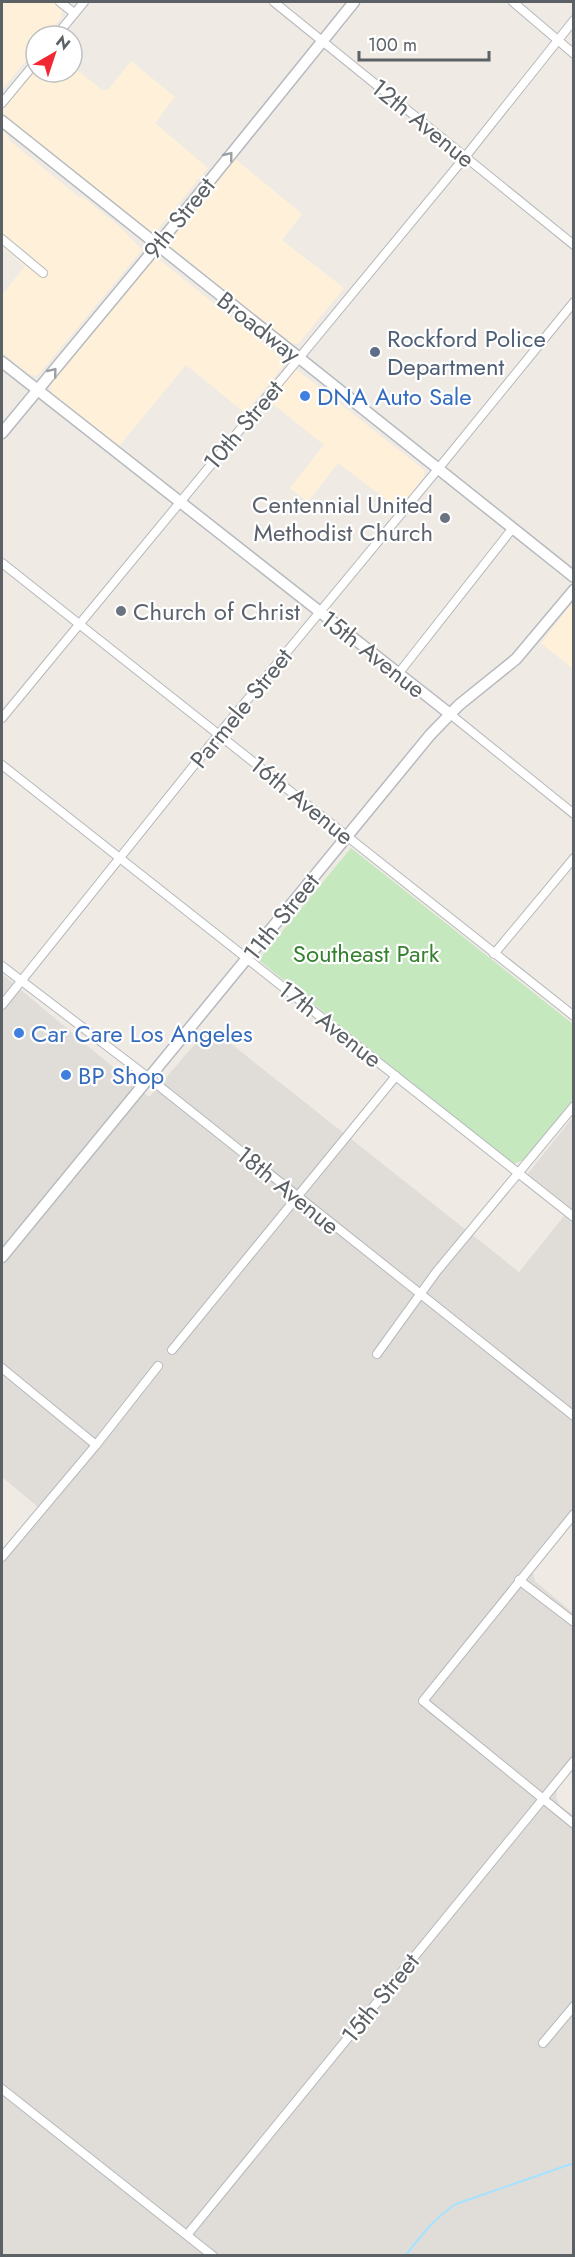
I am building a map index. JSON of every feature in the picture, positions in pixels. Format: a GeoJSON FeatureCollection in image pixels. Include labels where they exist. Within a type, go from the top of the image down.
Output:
{"type":"FeatureCollection","features":[{"type":"Feature","properties":{"kind":"main road","name":"9th Street"},"geometry":{"type":"LineString","coordinates":[[2,433],[354,2]]}},
{"type":"Feature","properties":{"kind":"main road","name":"Broadway"},"geometry":{"type":"LineString","coordinates":[[2,121],[573,577]]}},
{"type":"Feature","properties":{"kind":"main road","name":"15th Avenue"},"geometry":{"type":"LineString","coordinates":[[2,362],[450,714]]}},
{"type":"Feature","properties":{"kind":"main road","name":"11th Street"},"geometry":{"type":"LineString","coordinates":[[2,1257],[423,743],[450,714],[516,659],[573,590]]}},
{"type":"Feature","properties":{"kind":"street"},"geometry":{"type":"LineString","coordinates":[[60,2],[74,13]]}},
{"type":"Feature","properties":{"kind":"street"},"geometry":{"type":"LineString","coordinates":[[65,24],[84,2]]}},
{"type":"Feature","properties":{"kind":"street","name":"12th Avenue"},"geometry":{"type":"LineString","coordinates":[[274,2],[573,245]]}},
{"type":"Feature","properties":{"kind":"street"},"geometry":{"type":"LineString","coordinates":[[513,2],[573,54]]}},
{"type":"Feature","properties":{"kind":"street","name":"10th Street"},"geometry":{"type":"LineString","coordinates":[[2,718],[78,623],[465,157],[573,20]]}},
{"type":"Feature","properties":{"kind":"street"},"geometry":{"type":"LineString","coordinates":[[2,103],[24,76]]}},
{"type":"Feature","properties":{"kind":"street"},"geometry":{"type":"LineString","coordinates":[[2,239],[43,273]]}},
{"type":"Feature","properties":{"kind":"street","name":"Parmele Street"},"geometry":{"type":"LineString","coordinates":[[2,1005],[219,734],[573,302]]}},
{"type":"Feature","properties":{"kind":"street"},"geometry":{"type":"LineString","coordinates":[[398,674],[512,530]]}},
{"type":"Feature","properties":{"kind":"street","name":"16th Avenue"},"geometry":{"type":"LineString","coordinates":[[2,563],[573,1016]]}},
{"type":"Feature","properties":{"kind":"street","name":"15th Avenue"},"geometry":{"type":"LineString","coordinates":[[450,714],[573,814]]}},
{"type":"Feature","properties":{"kind":"street","name":"17th Avenue"},"geometry":{"type":"LineString","coordinates":[[2,765],[573,1217]]}},
{"type":"Feature","properties":{"kind":"street"},"geometry":{"type":"LineString","coordinates":[[494,954],[573,858]]}},
{"type":"Feature","properties":{"kind":"street","name":"18th Avenue"},"geometry":{"type":"LineString","coordinates":[[2,966],[149,1078],[573,1416]]}},
{"type":"Feature","properties":{"kind":"street"},"geometry":{"type":"LineString","coordinates":[[172,1350],[396,1076]]}},
{"type":"Feature","properties":{"kind":"street"},"geometry":{"type":"LineString","coordinates":[[377,1354],[419,1294],[573,1107]]}},
{"type":"Feature","properties":{"kind":"street"},"geometry":{"type":"LineString","coordinates":[[2,1557],[96,1445],[158,1366]]}},
{"type":"Feature","properties":{"kind":"street"},"geometry":{"type":"LineString","coordinates":[[2,1368],[96,1445]]}},
{"type":"Feature","properties":{"kind":"street"},"geometry":{"type":"LineString","coordinates":[[573,1514],[423,1701],[573,1824]]}},
{"type":"Feature","properties":{"kind":"street"},"geometry":{"type":"LineString","coordinates":[[519,1580],[573,1622]]}},
{"type":"Feature","properties":{"kind":"street","name":"15th Street"},"geometry":{"type":"LineString","coordinates":[[187,2235],[573,1761]]}},
{"type":"Feature","properties":{"kind":"street"},"geometry":{"type":"LineString","coordinates":[[543,2043],[573,2006]]}},
{"type":"Feature","properties":{"kind":"street"},"geometry":{"type":"LineString","coordinates":[[2,2089],[213,2256]]}},
{"type":"Feature","properties":{"kind":"shaded area"},"geometry":{"type":"Polygon","coordinates":[[[2,2],[53,2],[62,10],[61,18],[56,24],[24,24],[24,63],[2,90],[2,2]]]}},
{"type":"Feature","properties":{"kind":"shaded area"},"geometry":{"type":"Polygon","coordinates":[[[131,61],[175,97],[155,123],[208,168],[156,231],[151,233],[143,230],[141,225],[26,134],[3,113],[5,106],[24,81],[24,84],[84,84],[84,76],[102,90],[108,90],[131,61]]]}},
{"type":"Feature","properties":{"kind":"shaded area"},"geometry":{"type":"Polygon","coordinates":[[[2,130],[10,141],[120,227],[142,250],[35,376],[29,374],[2,352],[2,295],[25,266],[2,247],[2,130]]]}},
{"type":"Feature","properties":{"kind":"shaded area"},"geometry":{"type":"Polygon","coordinates":[[[235,159],[302,214],[282,240],[344,288],[298,344],[291,343],[168,245],[168,239],[235,159]]]}},
{"type":"Feature","properties":{"kind":"shaded area"},"geometry":{"type":"Polygon","coordinates":[[[154,259],[161,261],[285,361],[245,413],[186,365],[119,446],[52,393],[50,385],[154,259]]]}},
{"type":"Feature","properties":{"kind":"shaded area"},"geometry":{"type":"Polygon","coordinates":[[[294,370],[297,370],[424,470],[424,477],[399,509],[338,463],[308,502],[290,488],[324,445],[269,401],[294,370]]]}},
{"type":"Feature","properties":{"kind":"shaded area"},"geometry":{"type":"Polygon","coordinates":[[[573,602],[573,669],[541,643],[573,602]]]}},
{"type":"Feature","properties":{"kind":"shaded area"},"geometry":{"type":"Polygon","coordinates":[[[2,974],[149,1097],[210,1027],[519,1272],[564,1216],[521,1182],[573,1117],[573,1518],[532,1570],[535,1581],[573,1613],[573,1769],[557,1789],[556,1798],[560,1805],[574,1816],[573,2255],[2,2255],[2,1564],[44,1512],[2,1477],[2,974]]]}},
{"type":"Feature","properties":{"kind":"green space","name":"Southeast Park"},"geometry":{"type":"Polygon","coordinates":[[[351,848],[573,1024],[573,1099],[524,1160],[513,1164],[260,961],[351,848]]]}},
{"type":"Feature","properties":{"kind":"waterway"},"geometry":{"type":"LineString","coordinates":[[405,2256],[434,2221],[456,2204],[574,2163]]}},
{"type":"Feature","properties":{"kind":"place","name":"Rockford Police Department"},"geometry":{"type":"Point","coordinates":[375,352]}},
{"type":"Feature","properties":{"kind":"place","name":"DNA Auto Sale"},"geometry":{"type":"Point","coordinates":[305,396]}},
{"type":"Feature","properties":{"kind":"place","name":"Centennial United Methodist Church"},"geometry":{"type":"Point","coordinates":[445,518]}},
{"type":"Feature","properties":{"kind":"place","name":"Church of Christ"},"geometry":{"type":"Point","coordinates":[121,611]}},
{"type":"Feature","properties":{"kind":"place","name":"Car Care Los Angeles"},"geometry":{"type":"Point","coordinates":[19,1033]}},
{"type":"Feature","properties":{"kind":"place","name":"BP Shop"},"geometry":{"type":"Point","coordinates":[66,1075]}}]}
